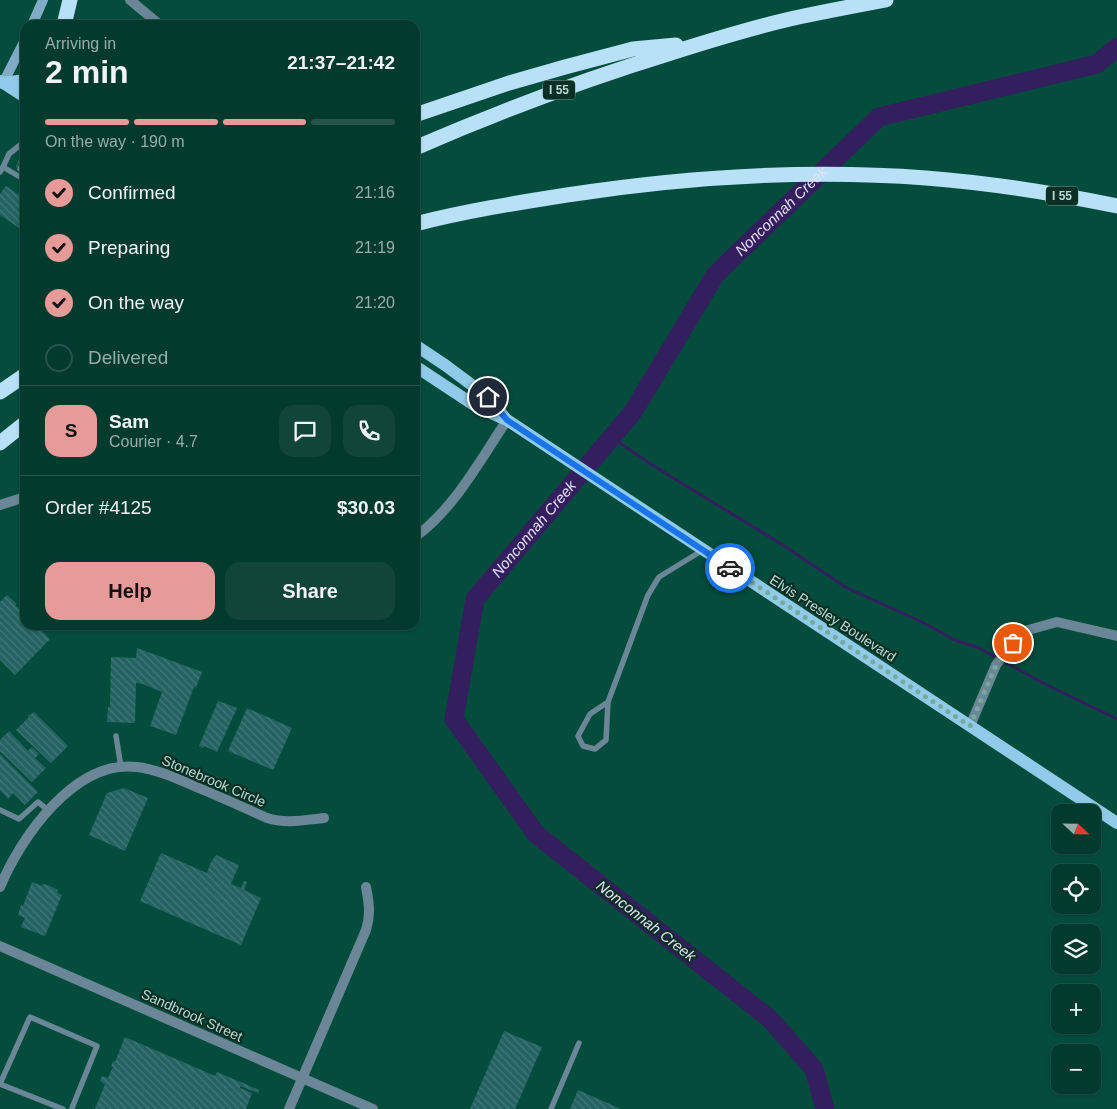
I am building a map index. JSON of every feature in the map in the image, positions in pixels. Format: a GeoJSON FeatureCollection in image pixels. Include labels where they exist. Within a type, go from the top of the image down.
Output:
{"type":"FeatureCollection","features":[{"type":"Feature","properties":{"kind":"highway"},"geometry":{"type":"LineString","coordinates":[[65,20],[70,0]]}},
{"type":"Feature","properties":{"kind":"highway","name":"I 55"},"geometry":{"type":"LineString","coordinates":[[420,146],[545,95],[629,66],[789,19],[886,0]]}},
{"type":"Feature","properties":{"kind":"highway"},"geometry":{"type":"LineString","coordinates":[[420,113],[509,83],[634,49],[707,42]]}},
{"type":"Feature","properties":{"kind":"highway","name":"I 55"},"geometry":{"type":"LineString","coordinates":[[420,223],[466,212],[593,191],[685,180],[806,174],[925,178],[1006,186],[1117,206]]}},
{"type":"Feature","properties":{"kind":"highway"},"geometry":{"type":"LineString","coordinates":[[0,392],[20,378]]}},
{"type":"Feature","properties":{"kind":"highway"},"geometry":{"type":"LineString","coordinates":[[0,436],[20,424]]}},
{"type":"Feature","properties":{"kind":"highway"},"geometry":{"type":"LineString","coordinates":[[0,443],[20,425]]}},
{"type":"Feature","properties":{"kind":"main road"},"geometry":{"type":"LineString","coordinates":[[34,20],[43,0]]}},
{"type":"Feature","properties":{"kind":"main road"},"geometry":{"type":"LineString","coordinates":[[1,84],[20,49]]}},
{"type":"Feature","properties":{"kind":"main road"},"geometry":{"type":"LineString","coordinates":[[1,84],[20,81]]}},
{"type":"Feature","properties":{"kind":"main road"},"geometry":{"type":"LineString","coordinates":[[1,84],[20,94]]}},
{"type":"Feature","properties":{"kind":"main road","name":"Elvis Presley Boulevard"},"geometry":{"type":"LineString","coordinates":[[420,348],[488,397],[507,420]]}},
{"type":"Feature","properties":{"kind":"main road","name":"Elvis Presley Boulevard"},"geometry":{"type":"LineString","coordinates":[[420,369],[477,407],[507,420],[1117,823]]}},
{"type":"Feature","properties":{"kind":"street"},"geometry":{"type":"LineString","coordinates":[[130,0],[154,20]]}},
{"type":"Feature","properties":{"kind":"street"},"geometry":{"type":"LineString","coordinates":[[420,533],[449,505],[507,420]]}},
{"type":"Feature","properties":{"kind":"street"},"geometry":{"type":"LineString","coordinates":[[0,505],[20,498]]}},
{"type":"Feature","properties":{"kind":"street"},"geometry":{"type":"LineString","coordinates":[[970,726],[996,665],[1021,632],[1057,622],[1117,636]]}},
{"type":"Feature","properties":{"kind":"street","name":"Stonebrook Circle"},"geometry":{"type":"LineString","coordinates":[[0,887],[8,867],[22,844],[48,810],[75,785],[91,776],[121,767],[135,766],[167,774],[273,819],[290,821],[324,818]]}},
{"type":"Feature","properties":{"kind":"street"},"geometry":{"type":"LineString","coordinates":[[289,1109],[366,930],[370,909],[366,887]]}},
{"type":"Feature","properties":{"kind":"street","name":"Sandbrook Street"},"geometry":{"type":"LineString","coordinates":[[0,946],[374,1109]]}},
{"type":"Feature","properties":{"kind":"lane"},"geometry":{"type":"LineString","coordinates":[[20,145],[9,154],[1,170],[20,178]]}},
{"type":"Feature","properties":{"kind":"lane"},"geometry":{"type":"LineString","coordinates":[[608,702],[590,714],[578,736],[583,746],[594,750],[606,740],[608,702],[648,594],[658,577],[703,550]]}},
{"type":"Feature","properties":{"kind":"lane"},"geometry":{"type":"LineString","coordinates":[[116,736],[121,767]]}},
{"type":"Feature","properties":{"kind":"lane"},"geometry":{"type":"LineString","coordinates":[[0,810],[19,819],[38,802],[48,810]]}},
{"type":"Feature","properties":{"kind":"lane"},"geometry":{"type":"LineString","coordinates":[[30,1017],[98,1046],[69,1109],[0,1084],[30,1017]]}},
{"type":"Feature","properties":{"kind":"lane"},"geometry":{"type":"LineString","coordinates":[[551,1109],[579,1043]]}},
{"type":"Feature","properties":{"kind":"building"},"geometry":{"type":"Polygon","coordinates":[[[20,156],[20,168],[16,167],[20,156]]]}},
{"type":"Feature","properties":{"kind":"building"},"geometry":{"type":"Polygon","coordinates":[[[6,186],[20,196],[20,229],[0,215],[0,194],[6,186]]]}},
{"type":"Feature","properties":{"kind":"building"},"geometry":{"type":"Polygon","coordinates":[[[7,595],[17,604],[15,605],[20,610],[20,630],[41,630],[50,639],[15,675],[0,660],[0,602],[7,595]]]}},
{"type":"Feature","properties":{"kind":"building"},"geometry":{"type":"Polygon","coordinates":[[[137,648],[202,672],[196,688],[194,687],[176,735],[150,726],[162,692],[143,684],[136,683],[135,723],[107,722],[108,707],[110,707],[111,657],[136,658],[137,648]]]}},
{"type":"Feature","properties":{"kind":"building"},"geometry":{"type":"Polygon","coordinates":[[[218,701],[237,708],[217,752],[204,746],[203,748],[199,746],[218,701]]]}},
{"type":"Feature","properties":{"kind":"building"},"geometry":{"type":"Polygon","coordinates":[[[247,708],[292,728],[273,770],[228,751],[247,708]]]}},
{"type":"Feature","properties":{"kind":"building"},"geometry":{"type":"Polygon","coordinates":[[[34,712],[68,746],[51,763],[16,730],[34,712]]]}},
{"type":"Feature","properties":{"kind":"building"},"geometry":{"type":"Polygon","coordinates":[[[9,731],[28,751],[32,747],[39,754],[35,758],[46,768],[32,782],[0,751],[0,740],[9,731]]]}},
{"type":"Feature","properties":{"kind":"building"},"geometry":{"type":"Polygon","coordinates":[[[0,754],[38,792],[25,805],[13,793],[8,799],[0,790],[0,754]]]}},
{"type":"Feature","properties":{"kind":"building"},"geometry":{"type":"Polygon","coordinates":[[[124,788],[148,798],[125,851],[89,835],[107,793],[124,788]]]}},
{"type":"Feature","properties":{"kind":"building"},"geometry":{"type":"Polygon","coordinates":[[[161,853],[207,873],[216,855],[239,865],[231,884],[241,888],[244,881],[247,882],[244,890],[261,898],[241,945],[140,901],[161,853]]]}},
{"type":"Feature","properties":{"kind":"building"},"geometry":{"type":"Polygon","coordinates":[[[32,882],[42,886],[42,884],[48,885],[58,890],[57,893],[62,895],[45,936],[21,927],[25,918],[18,915],[32,882]]]}},
{"type":"Feature","properties":{"kind":"building"},"geometry":{"type":"Polygon","coordinates":[[[504,1031],[542,1047],[515,1109],[470,1109],[504,1031]]]}},
{"type":"Feature","properties":{"kind":"building"},"geometry":{"type":"Polygon","coordinates":[[[125,1037],[215,1076],[217,1072],[259,1090],[258,1093],[240,1086],[240,1088],[252,1093],[246,1109],[95,1109],[105,1084],[100,1081],[102,1076],[108,1078],[113,1067],[111,1066],[113,1061],[115,1062],[125,1037]]]}},
{"type":"Feature","properties":{"kind":"building"},"geometry":{"type":"Polygon","coordinates":[[[578,1090],[621,1109],[570,1109],[578,1090]]]}},
{"type":"Feature","properties":{"kind":"waterway","name":"Nonconnah Creek"},"geometry":{"type":"LineString","coordinates":[[825,1109],[814,1069],[770,1019],[536,834],[454,719],[475,599],[633,412],[715,275],[879,117],[1097,64],[1117,47]]}},
{"type":"Feature","properties":{"kind":"waterway"},"geometry":{"type":"LineString","coordinates":[[611,437],[652,465],[786,547],[847,588],[922,622],[955,640],[979,648],[1047,685],[1117,719]]}},
{"type":"Feature","properties":{"kind":"way so far"},"geometry":{"type":"LineString","coordinates":[[730,568],[970,726],[996,665],[1013,643]]}},
{"type":"Feature","properties":{"kind":"route"},"geometry":{"type":"LineString","coordinates":[[488,397],[507,420],[730,568]]}}]}
